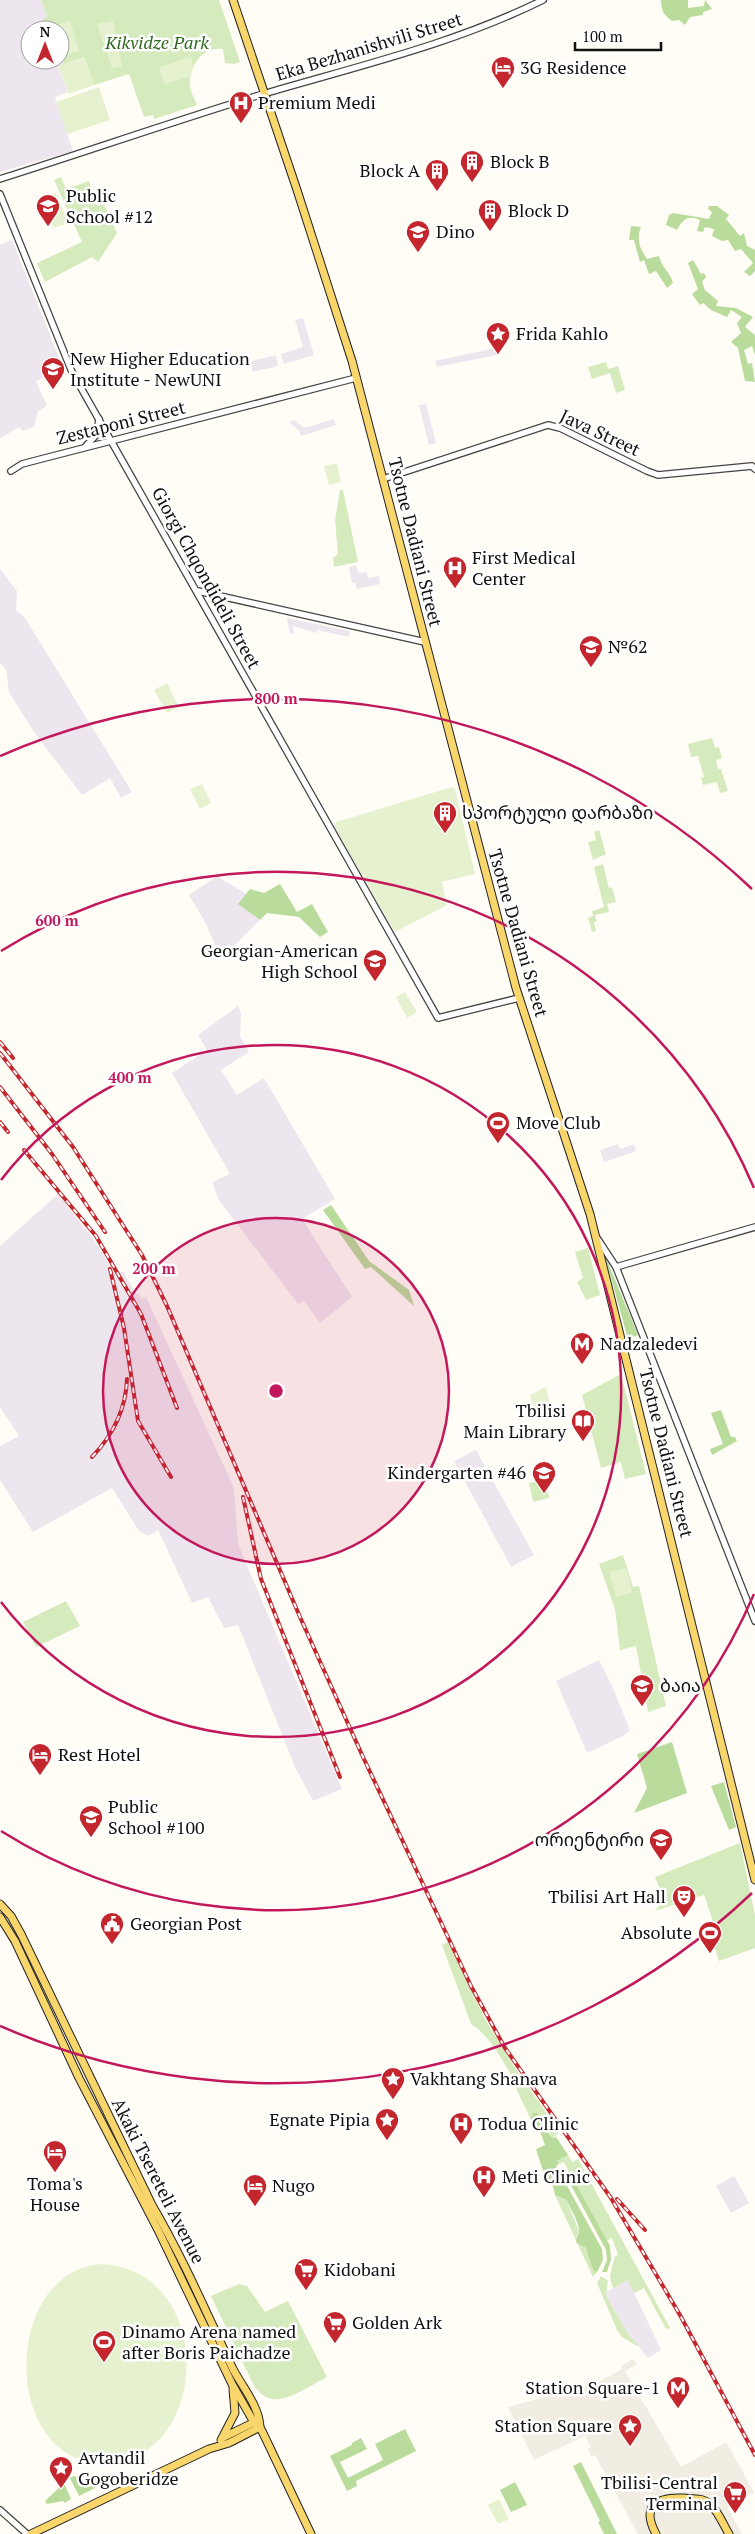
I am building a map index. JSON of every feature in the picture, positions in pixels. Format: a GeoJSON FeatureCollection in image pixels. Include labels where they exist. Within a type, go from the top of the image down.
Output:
{"type":"FeatureCollection","features":[{"type":"Feature","properties":{"kind":"main road","name":"Tsotne Dadiani Street"},"geometry":{"type":"LineString","coordinates":[[233,0],[317,250],[356,378],[519,998],[575,1166],[595,1234],[755,1880]]}},
{"type":"Feature","properties":{"kind":"main road","name":"Akaki Tsereteli Avenue"},"geometry":{"type":"LineString","coordinates":[[0,1904],[10,1916],[258,2423]]}},
{"type":"Feature","properties":{"kind":"main road"},"geometry":{"type":"LineString","coordinates":[[1,1920],[10,1916]]}},
{"type":"Feature","properties":{"kind":"main road","name":"Akaki Tsereteli Avenue"},"geometry":{"type":"LineString","coordinates":[[1,1920],[232,2384],[258,2423]]}},
{"type":"Feature","properties":{"kind":"main road","name":"Akaki Tsereteli Avenue"},"geometry":{"type":"LineString","coordinates":[[220,2440],[232,2420],[235,2397],[232,2384]]}},
{"type":"Feature","properties":{"kind":"main road"},"geometry":{"type":"LineString","coordinates":[[209,2449],[220,2440],[258,2423]]}},
{"type":"Feature","properties":{"kind":"main road"},"geometry":{"type":"LineString","coordinates":[[31,2534],[209,2449],[229,2443],[258,2423]]}},
{"type":"Feature","properties":{"kind":"main road"},"geometry":{"type":"LineString","coordinates":[[258,2423],[311,2534]]}},
{"type":"Feature","properties":{"kind":"main road"},"geometry":{"type":"LineString","coordinates":[[656,2534],[650,2522],[651,2510],[659,2500],[668,2498],[700,2499],[708,2502],[729,2534]]}},
{"type":"Feature","properties":{"kind":"street","name":"Eka Bezhanishvili Street"},"geometry":{"type":"LineString","coordinates":[[0,179],[264,94],[458,37],[493,24],[543,0]]}},
{"type":"Feature","properties":{"kind":"street","name":"Giorgi Chqondideli Street"},"geometry":{"type":"LineString","coordinates":[[0,194],[72,372],[99,417],[156,522],[198,591],[326,824],[438,1018],[519,998]]}},
{"type":"Feature","properties":{"kind":"street","name":"Zestaponi Street"},"geometry":{"type":"LineString","coordinates":[[11,471],[22,464],[356,378]]}},
{"type":"Feature","properties":{"kind":"street"},"geometry":{"type":"LineString","coordinates":[[84,448],[97,434],[99,417]]}},
{"type":"Feature","properties":{"kind":"street","name":"Java Street"},"geometry":{"type":"LineString","coordinates":[[384,479],[548,425],[560,428],[658,475],[753,468]]}},
{"type":"Feature","properties":{"kind":"street"},"geometry":{"type":"LineString","coordinates":[[198,591],[425,642]]}},
{"type":"Feature","properties":{"kind":"street"},"geometry":{"type":"LineString","coordinates":[[616,1267],[755,1227]]}},
{"type":"Feature","properties":{"kind":"street"},"geometry":{"type":"LineString","coordinates":[[595,1234],[616,1267],[755,1621]]}},
{"type":"Feature","properties":{"kind":"street"},"geometry":{"type":"LineString","coordinates":[[0,2510],[27,2534]]}},
{"type":"Feature","properties":{"kind":"shaded area"},"geometry":{"type":"Polygon","coordinates":[[[0,0],[41,0],[47,17],[44,20],[20,20],[20,70],[59,70],[68,92],[55,97],[73,151],[0,172],[0,0]]]}},
{"type":"Feature","properties":{"kind":"shaded area"},"geometry":{"type":"Polygon","coordinates":[[[12,240],[64,370],[36,381],[47,406],[38,411],[34,427],[22,431],[20,427],[0,438],[0,245],[12,240]]]}},
{"type":"Feature","properties":{"kind":"shaded area"},"geometry":{"type":"Polygon","coordinates":[[[303,318],[314,355],[284,364],[281,354],[303,347],[295,320],[303,318]]]}},
{"type":"Feature","properties":{"kind":"shaded area"},"geometry":{"type":"Polygon","coordinates":[[[495,348],[497,355],[437,367],[435,361],[495,348]]]}},
{"type":"Feature","properties":{"kind":"shaded area"},"geometry":{"type":"Polygon","coordinates":[[[276,355],[278,366],[252,372],[252,361],[276,355]]]}},
{"type":"Feature","properties":{"kind":"shaded area"},"geometry":{"type":"Polygon","coordinates":[[[426,404],[436,443],[429,445],[419,405],[426,404]]]}},
{"type":"Feature","properties":{"kind":"shaded area"},"geometry":{"type":"Polygon","coordinates":[[[334,419],[336,425],[301,436],[299,431],[289,422],[294,420],[303,427],[308,427],[334,419]]]}},
{"type":"Feature","properties":{"kind":"shaded area"},"geometry":{"type":"Polygon","coordinates":[[[356,565],[358,573],[367,572],[368,578],[379,576],[380,584],[357,589],[355,582],[352,583],[349,567],[356,565]]]}},
{"type":"Feature","properties":{"kind":"shaded area"},"geometry":{"type":"Polygon","coordinates":[[[0,569],[17,591],[16,610],[25,618],[132,792],[121,798],[110,778],[82,795],[34,732],[9,692],[6,669],[0,663],[0,569]]]}},
{"type":"Feature","properties":{"kind":"shaded area"},"geometry":{"type":"Polygon","coordinates":[[[287,618],[350,631],[349,637],[317,630],[316,633],[293,626],[294,633],[290,634],[287,618]]]}},
{"type":"Feature","properties":{"kind":"shaded area"},"geometry":{"type":"Polygon","coordinates":[[[217,876],[246,894],[239,904],[260,920],[221,958],[205,922],[189,895],[217,876]]]}},
{"type":"Feature","properties":{"kind":"shaded area"},"geometry":{"type":"Polygon","coordinates":[[[238,1006],[241,1013],[240,1036],[249,1052],[221,1070],[237,1095],[264,1078],[335,1199],[302,1219],[352,1297],[320,1323],[304,1301],[298,1304],[219,1200],[212,1182],[230,1174],[172,1073],[207,1050],[198,1035],[238,1006]]]}},
{"type":"Feature","properties":{"kind":"shaded area"},"geometry":{"type":"Polygon","coordinates":[[[618,1144],[620,1149],[634,1144],[636,1151],[604,1162],[600,1150],[618,1144]]]}},
{"type":"Feature","properties":{"kind":"shaded area"},"geometry":{"type":"Polygon","coordinates":[[[58,1194],[94,1240],[115,1274],[123,1271],[136,1294],[138,1293],[142,1299],[146,1297],[234,1488],[238,1544],[342,1789],[313,1801],[295,1767],[238,1625],[224,1628],[208,1597],[192,1603],[158,1530],[148,1536],[139,1531],[112,1488],[33,1532],[0,1480],[0,1446],[19,1436],[0,1407],[0,1246],[58,1194]]]}},
{"type":"Feature","properties":{"kind":"shaded area"},"geometry":{"type":"Polygon","coordinates":[[[476,1450],[534,1555],[511,1567],[454,1461],[476,1450]]]}},
{"type":"Feature","properties":{"kind":"shaded area"},"geometry":{"type":"Polygon","coordinates":[[[599,1660],[630,1730],[623,1736],[587,1753],[556,1681],[599,1660]]]}},
{"type":"Feature","properties":{"kind":"shaded area"},"geometry":{"type":"Polygon","coordinates":[[[734,2176],[749,2203],[731,2213],[716,2186],[734,2176]]]}},
{"type":"Feature","properties":{"kind":"shaded area"},"geometry":{"type":"Polygon","coordinates":[[[628,2280],[661,2350],[648,2358],[629,2335],[606,2296],[606,2292],[628,2280]]]}},
{"type":"Feature","properties":{"kind":"shaded area","name":"Station Square"},"geometry":{"type":"Polygon","coordinates":[[[633,2359],[637,2364],[625,2371],[681,2467],[726,2442],[754,2492],[727,2507],[742,2534],[638,2534],[595,2455],[591,2456],[588,2449],[591,2447],[585,2436],[534,2460],[508,2407],[599,2382],[622,2369],[621,2366],[633,2359]]]}},
{"type":"Feature","properties":{"kind":"green space","name":"Kikvidze Park"},"geometry":{"type":"Polygon","coordinates":[[[41,0],[219,0],[240,62],[234,64],[225,63],[223,49],[209,51],[195,64],[190,78],[190,88],[197,105],[154,119],[153,115],[144,117],[129,74],[94,85],[84,57],[70,62],[70,20],[43,20],[47,17],[41,0]]]}},
{"type":"Feature","properties":{"kind":"green space"},"geometry":{"type":"Polygon","coordinates":[[[661,0],[688,0],[688,8],[704,6],[705,0],[712,9],[703,12],[703,15],[690,17],[685,25],[679,20],[672,21],[667,17],[662,10],[661,0]]]}},
{"type":"Feature","properties":{"kind":"green space"},"geometry":{"type":"Polygon","coordinates":[[[70,21],[79,51],[70,54],[70,21]]]}},
{"type":"Feature","properties":{"kind":"green space"},"geometry":{"type":"Polygon","coordinates":[[[113,21],[122,66],[112,68],[97,24],[113,21]]]}},
{"type":"Feature","properties":{"kind":"green space"},"geometry":{"type":"Polygon","coordinates":[[[84,57],[94,85],[69,94],[60,70],[70,70],[70,62],[84,57]]]}},
{"type":"Feature","properties":{"kind":"green space"},"geometry":{"type":"Polygon","coordinates":[[[191,57],[193,65],[191,76],[165,84],[159,67],[191,57]]]}},
{"type":"Feature","properties":{"kind":"green space"},"geometry":{"type":"Polygon","coordinates":[[[99,87],[110,120],[67,134],[56,102],[99,87]]]}},
{"type":"Feature","properties":{"kind":"green space"},"geometry":{"type":"Polygon","coordinates":[[[61,177],[66,189],[89,181],[98,206],[104,204],[117,233],[98,262],[92,257],[45,282],[37,263],[82,242],[54,180],[61,177]]]}},
{"type":"Feature","properties":{"kind":"green space"},"geometry":{"type":"Polygon","coordinates":[[[56,193],[68,223],[54,228],[42,199],[56,193]]]}},
{"type":"Feature","properties":{"kind":"green space"},"geometry":{"type":"Polygon","coordinates":[[[709,206],[717,206],[729,215],[726,219],[740,236],[744,233],[747,246],[755,250],[755,271],[750,276],[744,272],[753,263],[741,249],[735,251],[728,240],[722,241],[712,236],[714,229],[705,227],[703,232],[697,231],[700,220],[686,219],[677,230],[666,225],[669,215],[673,213],[709,219],[712,212],[708,209],[709,206]]]}},
{"type":"Feature","properties":{"kind":"green space"},"geometry":{"type":"Polygon","coordinates":[[[631,226],[641,227],[640,244],[647,259],[659,256],[673,283],[667,288],[656,271],[649,274],[644,260],[640,262],[634,240],[629,240],[631,226]]]}},
{"type":"Feature","properties":{"kind":"green space"},"geometry":{"type":"Polygon","coordinates":[[[693,260],[701,274],[704,273],[706,277],[702,282],[705,290],[718,301],[716,306],[736,308],[753,317],[745,327],[755,335],[755,355],[752,346],[744,350],[748,364],[752,363],[755,382],[745,381],[738,348],[731,342],[741,333],[737,323],[742,317],[731,310],[727,317],[711,310],[703,303],[700,305],[692,294],[698,289],[688,263],[693,260]]]}},
{"type":"Feature","properties":{"kind":"green space"},"geometry":{"type":"Polygon","coordinates":[[[606,362],[608,369],[618,366],[625,390],[616,393],[610,373],[592,379],[588,367],[606,362]]]}},
{"type":"Feature","properties":{"kind":"green space"},"geometry":{"type":"Polygon","coordinates":[[[337,463],[341,482],[329,485],[324,466],[337,463]]]}},
{"type":"Feature","properties":{"kind":"green space"},"geometry":{"type":"Polygon","coordinates":[[[340,490],[343,490],[358,562],[334,567],[333,558],[338,554],[335,520],[340,490]]]}},
{"type":"Feature","properties":{"kind":"green space"},"geometry":{"type":"Polygon","coordinates":[[[167,683],[179,707],[167,713],[154,690],[167,683]]]}},
{"type":"Feature","properties":{"kind":"green space"},"geometry":{"type":"Polygon","coordinates":[[[712,738],[715,748],[719,747],[722,758],[716,760],[728,791],[720,793],[717,782],[703,785],[701,778],[704,777],[698,756],[691,757],[688,744],[712,738]]]}},
{"type":"Feature","properties":{"kind":"green space"},"geometry":{"type":"Polygon","coordinates":[[[202,784],[211,803],[200,809],[190,789],[202,784]]]}},
{"type":"Feature","properties":{"kind":"green space"},"geometry":{"type":"Polygon","coordinates":[[[452,787],[455,789],[475,874],[442,882],[447,905],[395,932],[334,826],[336,822],[452,787]]]}},
{"type":"Feature","properties":{"kind":"green space"},"geometry":{"type":"Polygon","coordinates":[[[599,830],[606,854],[593,860],[588,842],[596,840],[594,832],[599,830]]]}},
{"type":"Feature","properties":{"kind":"green space"},"geometry":{"type":"Polygon","coordinates":[[[603,864],[609,888],[612,887],[616,902],[607,904],[609,912],[595,915],[597,921],[594,922],[596,931],[592,932],[588,918],[593,916],[592,911],[604,907],[594,867],[603,864]]]}},
{"type":"Feature","properties":{"kind":"green space"},"geometry":{"type":"Polygon","coordinates":[[[280,884],[297,912],[312,904],[328,932],[320,937],[299,917],[267,913],[260,920],[238,904],[250,889],[264,893],[280,884]]]}},
{"type":"Feature","properties":{"kind":"green space"},"geometry":{"type":"Polygon","coordinates":[[[405,992],[417,1012],[407,1018],[396,997],[405,992]]]}},
{"type":"Feature","properties":{"kind":"green space"},"geometry":{"type":"Polygon","coordinates":[[[331,1205],[369,1261],[409,1290],[414,1306],[371,1267],[365,1269],[323,1210],[331,1205]]]}},
{"type":"Feature","properties":{"kind":"green space"},"geometry":{"type":"Polygon","coordinates":[[[588,1248],[600,1295],[586,1300],[577,1282],[583,1278],[575,1252],[588,1248]]]}},
{"type":"Feature","properties":{"kind":"green space"},"geometry":{"type":"Polygon","coordinates":[[[604,1253],[638,1335],[628,1339],[604,1253]]]}},
{"type":"Feature","properties":{"kind":"green space"},"geometry":{"type":"Polygon","coordinates":[[[621,1374],[646,1474],[625,1479],[621,1462],[601,1468],[582,1395],[621,1374]]]}},
{"type":"Feature","properties":{"kind":"green space"},"geometry":{"type":"Polygon","coordinates":[[[546,1387],[551,1409],[534,1412],[530,1395],[546,1387]]]}},
{"type":"Feature","properties":{"kind":"green space"},"geometry":{"type":"Polygon","coordinates":[[[721,1410],[731,1437],[735,1437],[737,1441],[712,1455],[710,1449],[723,1444],[711,1413],[721,1410]]]}},
{"type":"Feature","properties":{"kind":"green space"},"geometry":{"type":"Polygon","coordinates":[[[545,1479],[549,1498],[533,1502],[529,1483],[545,1479]]]}},
{"type":"Feature","properties":{"kind":"green space"},"geometry":{"type":"Polygon","coordinates":[[[623,1555],[633,1587],[639,1586],[666,1706],[648,1712],[636,1646],[620,1650],[615,1609],[599,1564],[623,1555]]]}},
{"type":"Feature","properties":{"kind":"green space"},"geometry":{"type":"Polygon","coordinates":[[[626,1568],[632,1592],[616,1597],[609,1572],[626,1568]]]}},
{"type":"Feature","properties":{"kind":"green space"},"geometry":{"type":"Polygon","coordinates":[[[66,1601],[80,1626],[36,1647],[23,1622],[66,1601]]]}},
{"type":"Feature","properties":{"kind":"green space"},"geometry":{"type":"Polygon","coordinates":[[[672,1742],[687,1793],[634,1813],[647,1788],[637,1754],[672,1742]]]}},
{"type":"Feature","properties":{"kind":"green space"},"geometry":{"type":"Polygon","coordinates":[[[724,1782],[736,1827],[729,1830],[711,1786],[724,1782]]]}},
{"type":"Feature","properties":{"kind":"green space"},"geometry":{"type":"Polygon","coordinates":[[[740,1843],[755,1915],[755,1948],[719,1961],[710,1933],[716,1930],[704,1895],[655,1911],[664,1899],[655,1877],[740,1843]]]}},
{"type":"Feature","properties":{"kind":"green space"},"geometry":{"type":"Polygon","coordinates":[[[448,1942],[485,2019],[517,2071],[560,2132],[552,2138],[546,2124],[537,2113],[531,2114],[530,2118],[515,2086],[517,2084],[502,2059],[485,2036],[471,2024],[442,1945],[448,1942]]]}},
{"type":"Feature","properties":{"kind":"green space"},"geometry":{"type":"Polygon","coordinates":[[[533,2113],[537,2113],[552,2138],[556,2137],[568,2155],[557,2161],[559,2164],[556,2166],[602,2249],[603,2260],[597,2272],[593,2270],[586,2248],[576,2242],[579,2227],[567,2200],[555,2195],[552,2182],[549,2181],[542,2168],[536,2149],[545,2145],[540,2131],[530,2118],[533,2113]]]}},
{"type":"Feature","properties":{"kind":"green space"},"geometry":{"type":"Polygon","coordinates":[[[568,2155],[572,2162],[578,2159],[670,2328],[666,2329],[644,2288],[634,2293],[628,2280],[614,2288],[612,2286],[610,2275],[615,2256],[618,2255],[612,2238],[607,2241],[564,2162],[559,2164],[557,2161],[568,2155]]]}},
{"type":"Feature","properties":{"kind":"green space"},"geometry":{"type":"Polygon","coordinates":[[[569,2171],[610,2246],[611,2259],[607,2272],[602,2272],[607,2260],[606,2250],[565,2174],[569,2171]]]}},
{"type":"Feature","properties":{"kind":"green space"},"geometry":{"type":"Polygon","coordinates":[[[555,2195],[567,2200],[579,2232],[576,2238],[588,2251],[593,2270],[597,2272],[593,2277],[555,2195]]]}},
{"type":"Feature","properties":{"kind":"green space","name":"Dinamo Arena named after Boris Paichadze"},"geometry":{"type":"Polygon","coordinates":[[[101,2264],[139,2274],[165,2296],[181,2328],[186,2364],[182,2399],[167,2430],[142,2453],[107,2463],[72,2456],[47,2435],[32,2404],[26,2368],[31,2332],[44,2299],[68,2275],[101,2264]]]}},
{"type":"Feature","properties":{"kind":"green space"},"geometry":{"type":"Polygon","coordinates":[[[601,2276],[608,2281],[606,2296],[637,2346],[622,2337],[617,2330],[597,2283],[601,2276]]]}},
{"type":"Feature","properties":{"kind":"green space"},"geometry":{"type":"Polygon","coordinates":[[[239,2284],[247,2286],[265,2312],[288,2301],[327,2377],[298,2393],[282,2398],[268,2398],[255,2388],[211,2296],[239,2284]]]}},
{"type":"Feature","properties":{"kind":"green space"},"geometry":{"type":"Polygon","coordinates":[[[405,2429],[416,2451],[356,2481],[357,2486],[347,2491],[330,2456],[352,2445],[352,2443],[361,2438],[367,2449],[340,2462],[348,2478],[383,2460],[375,2444],[405,2429]]]}},
{"type":"Feature","properties":{"kind":"green space"},"geometry":{"type":"Polygon","coordinates":[[[581,2462],[617,2534],[604,2534],[598,2522],[600,2521],[573,2466],[581,2462]]]}},
{"type":"Feature","properties":{"kind":"green space"},"geometry":{"type":"Polygon","coordinates":[[[74,2476],[93,2480],[95,2488],[79,2496],[70,2478],[74,2476]]]}},
{"type":"Feature","properties":{"kind":"green space"},"geometry":{"type":"Polygon","coordinates":[[[515,2482],[527,2505],[511,2512],[500,2490],[515,2482]]]}},
{"type":"Feature","properties":{"kind":"green space"},"geometry":{"type":"Polygon","coordinates":[[[64,2483],[71,2499],[65,2503],[63,2501],[47,2504],[45,2501],[64,2483]]]}},
{"type":"Feature","properties":{"kind":"green space"},"geometry":{"type":"Polygon","coordinates":[[[499,2499],[509,2519],[498,2524],[488,2505],[499,2499]]]}},
{"type":"Feature","properties":{"kind":"railway"},"geometry":{"type":"LineString","coordinates":[[0,1042],[13,1058]]}},
{"type":"Feature","properties":{"kind":"railway"},"geometry":{"type":"LineString","coordinates":[[0,1053],[73,1147],[142,1255],[167,1306],[300,1617],[363,1757],[471,1986],[505,2048],[611,2198],[680,2315],[755,2455]]}},
{"type":"Feature","properties":{"kind":"railway"},"geometry":{"type":"LineString","coordinates":[[0,1087],[52,1154],[105,1232]]}},
{"type":"Feature","properties":{"kind":"railway"},"geometry":{"type":"LineString","coordinates":[[0,1122],[8,1132]]}},
{"type":"Feature","properties":{"kind":"railway"},"geometry":{"type":"LineString","coordinates":[[24,1150],[96,1236],[141,1314],[177,1408]]}},
{"type":"Feature","properties":{"kind":"railway"},"geometry":{"type":"LineString","coordinates":[[110,1269],[124,1328],[138,1421],[171,1477]]}},
{"type":"Feature","properties":{"kind":"railway"},"geometry":{"type":"LineString","coordinates":[[92,1457],[106,1440],[117,1421],[124,1401],[127,1379]]}},
{"type":"Feature","properties":{"kind":"railway"},"geometry":{"type":"LineString","coordinates":[[243,1497],[261,1579],[340,1777]]}},
{"type":"Feature","properties":{"kind":"railway"},"geometry":{"type":"LineString","coordinates":[[617,2199],[645,2230]]}},
{"type":"Feature","properties":{"kind":"place","name":"3G Residence"},"geometry":{"type":"Point","coordinates":[503,89]}},
{"type":"Feature","properties":{"kind":"place","name":"Premium Medi"},"geometry":{"type":"Point","coordinates":[241,124]}},
{"type":"Feature","properties":{"kind":"place","name":"Block B"},"geometry":{"type":"Point","coordinates":[472,183]}},
{"type":"Feature","properties":{"kind":"place","name":"Block A"},"geometry":{"type":"Point","coordinates":[437,192]}},
{"type":"Feature","properties":{"kind":"place","name":"Public School #12"},"geometry":{"type":"Point","coordinates":[48,227]}},
{"type":"Feature","properties":{"kind":"place","name":"Block D"},"geometry":{"type":"Point","coordinates":[490,232]}},
{"type":"Feature","properties":{"kind":"place","name":"Dino"},"geometry":{"type":"Point","coordinates":[418,253]}},
{"type":"Feature","properties":{"kind":"place","name":"Frida Kahlo"},"geometry":{"type":"Point","coordinates":[498,355]}},
{"type":"Feature","properties":{"kind":"place","name":"New Higher Education Institute - NewUNI"},"geometry":{"type":"Point","coordinates":[53,390]}},
{"type":"Feature","properties":{"kind":"place","name":"First Medical Center"},"geometry":{"type":"Point","coordinates":[455,589]}},
{"type":"Feature","properties":{"kind":"place","name":"№62"},"geometry":{"type":"Point","coordinates":[591,668]}},
{"type":"Feature","properties":{"kind":"place","name":"სპორტული დარბაზი"},"geometry":{"type":"Point","coordinates":[445,834]}},
{"type":"Feature","properties":{"kind":"place","name":"Georgian-American High School"},"geometry":{"type":"Point","coordinates":[375,982]}},
{"type":"Feature","properties":{"kind":"place","name":"Move Club"},"geometry":{"type":"Point","coordinates":[498,1144]}},
{"type":"Feature","properties":{"kind":"place","name":"Nadzaledevi"},"geometry":{"type":"Point","coordinates":[582,1365]}},
{"type":"Feature","properties":{"kind":"place","name":"Tbilisi Main Library"},"geometry":{"type":"Point","coordinates":[583,1442]}},
{"type":"Feature","properties":{"kind":"place","name":"Kindergarten #46"},"geometry":{"type":"Point","coordinates":[544,1494]}},
{"type":"Feature","properties":{"kind":"place","name":"ბაია"},"geometry":{"type":"Point","coordinates":[642,1707]}},
{"type":"Feature","properties":{"kind":"place","name":"Rest Hotel"},"geometry":{"type":"Point","coordinates":[40,1776]}},
{"type":"Feature","properties":{"kind":"place","name":"Public School #100"},"geometry":{"type":"Point","coordinates":[91,1838]}},
{"type":"Feature","properties":{"kind":"place","name":"ორიენტირი"},"geometry":{"type":"Point","coordinates":[661,1861]}},
{"type":"Feature","properties":{"kind":"place","name":"Tbilisi Art Hall"},"geometry":{"type":"Point","coordinates":[684,1918]}},
{"type":"Feature","properties":{"kind":"place","name":"Georgian Post"},"geometry":{"type":"Point","coordinates":[112,1945]}},
{"type":"Feature","properties":{"kind":"place","name":"Absolute"},"geometry":{"type":"Point","coordinates":[710,1954]}},
{"type":"Feature","properties":{"kind":"place","name":"Vakhtang Shanava"},"geometry":{"type":"Point","coordinates":[393,2100]}},
{"type":"Feature","properties":{"kind":"place","name":"Egnate Pipia"},"geometry":{"type":"Point","coordinates":[387,2141]}},
{"type":"Feature","properties":{"kind":"place","name":"Todua Clinic"},"geometry":{"type":"Point","coordinates":[461,2145]}},
{"type":"Feature","properties":{"kind":"place","name":"Toma's House"},"geometry":{"type":"Point","coordinates":[55,2173]}},
{"type":"Feature","properties":{"kind":"place","name":"Meti Clinic"},"geometry":{"type":"Point","coordinates":[484,2198]}},
{"type":"Feature","properties":{"kind":"place","name":"Nugo"},"geometry":{"type":"Point","coordinates":[255,2207]}},
{"type":"Feature","properties":{"kind":"place","name":"Kidobani"},"geometry":{"type":"Point","coordinates":[306,2291]}},
{"type":"Feature","properties":{"kind":"place","name":"Golden Ark"},"geometry":{"type":"Point","coordinates":[335,2344]}},
{"type":"Feature","properties":{"kind":"place","name":"Dinamo Arena named after Boris Paichadze"},"geometry":{"type":"Point","coordinates":[104,2363]}},
{"type":"Feature","properties":{"kind":"place","name":"Station Square-1"},"geometry":{"type":"Point","coordinates":[678,2409]}},
{"type":"Feature","properties":{"kind":"place","name":"Station Square"},"geometry":{"type":"Point","coordinates":[630,2447]}},
{"type":"Feature","properties":{"kind":"place","name":"Avtandil Gogoberidze"},"geometry":{"type":"Point","coordinates":[61,2489]}},
{"type":"Feature","properties":{"kind":"place","name":"Tbilisi-Central Terminal"},"geometry":{"type":"Point","coordinates":[735,2514]}}]}
